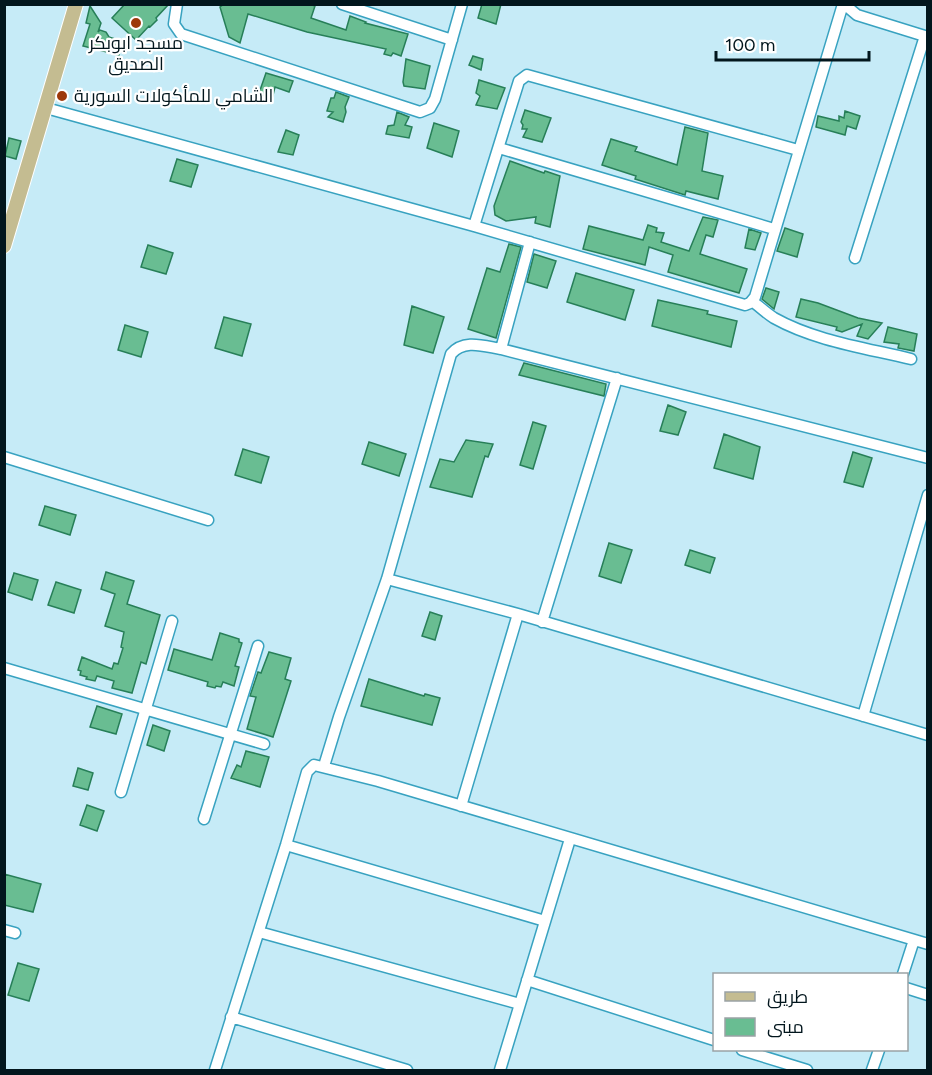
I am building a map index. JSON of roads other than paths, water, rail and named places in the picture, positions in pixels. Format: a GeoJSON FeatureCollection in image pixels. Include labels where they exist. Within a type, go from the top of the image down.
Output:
{"type":"FeatureCollection","features":[{"type":"Feature","properties":{"kind":"main road"},"geometry":{"type":"LineString","coordinates":[[4,246],[76,4]]}},
{"type":"Feature","properties":{"kind":"street"},"geometry":{"type":"LineString","coordinates":[[177,4],[174,24],[180,34],[420,112],[427,111],[432,106],[462,4]]}},
{"type":"Feature","properties":{"kind":"street"},"geometry":{"type":"LineString","coordinates":[[342,4],[452,40]]}},
{"type":"Feature","properties":{"kind":"street"},"geometry":{"type":"LineString","coordinates":[[46,108],[474,226],[745,305],[755,297],[843,4],[926,36],[855,258]]}},
{"type":"Feature","properties":{"kind":"street"},"geometry":{"type":"LineString","coordinates":[[474,226],[519,81],[523,76],[531,75],[798,150]]}},
{"type":"Feature","properties":{"kind":"street"},"geometry":{"type":"LineString","coordinates":[[499,148],[774,229]]}},
{"type":"Feature","properties":{"kind":"street"},"geometry":{"type":"LineString","coordinates":[[501,349],[530,242]]}},
{"type":"Feature","properties":{"kind":"street"},"geometry":{"type":"LineString","coordinates":[[752,301],[772,317],[794,327],[826,338],[911,359]]}},
{"type":"Feature","properties":{"kind":"street"},"geometry":{"type":"LineString","coordinates":[[324,766],[387,579],[451,354],[456,348],[469,344],[501,349],[927,458]]}},
{"type":"Feature","properties":{"kind":"street"},"geometry":{"type":"LineString","coordinates":[[542,622],[617,378]]}},
{"type":"Feature","properties":{"kind":"street"},"geometry":{"type":"LineString","coordinates":[[4,457],[208,520]]}},
{"type":"Feature","properties":{"kind":"street"},"geometry":{"type":"LineString","coordinates":[[863,716],[927,495]]}},
{"type":"Feature","properties":{"kind":"street"},"geometry":{"type":"LineString","coordinates":[[387,579],[518,614],[927,735]]}},
{"type":"Feature","properties":{"kind":"street"},"geometry":{"type":"LineString","coordinates":[[461,806],[518,614]]}},
{"type":"Feature","properties":{"kind":"street"},"geometry":{"type":"LineString","coordinates":[[121,792],[172,621]]}},
{"type":"Feature","properties":{"kind":"street"},"geometry":{"type":"LineString","coordinates":[[204,819],[258,646]]}},
{"type":"Feature","properties":{"kind":"street"},"geometry":{"type":"LineString","coordinates":[[4,668],[264,744]]}},
{"type":"Feature","properties":{"kind":"street"},"geometry":{"type":"LineString","coordinates":[[215,1071],[308,768],[314,765],[461,806],[927,944]]}},
{"type":"Feature","properties":{"kind":"street"},"geometry":{"type":"LineString","coordinates":[[500,1071],[570,839]]}},
{"type":"Feature","properties":{"kind":"street"},"geometry":{"type":"LineString","coordinates":[[286,845],[545,921]]}},
{"type":"Feature","properties":{"kind":"street"},"geometry":{"type":"LineString","coordinates":[[259,932],[520,1004]]}},
{"type":"Feature","properties":{"kind":"street"},"geometry":{"type":"LineString","coordinates":[[904,973],[914,940]]}},
{"type":"Feature","properties":{"kind":"street"},"geometry":{"type":"LineString","coordinates":[[527,980],[713,1040]]}},
{"type":"Feature","properties":{"kind":"street"},"geometry":{"type":"LineString","coordinates":[[908,989],[927,995]]}},
{"type":"Feature","properties":{"kind":"street"},"geometry":{"type":"LineString","coordinates":[[231,1017],[407,1071]]}},
{"type":"Feature","properties":{"kind":"street"},"geometry":{"type":"LineString","coordinates":[[745,1051],[807,1071]]}},
{"type":"Feature","properties":{"kind":"street"},"geometry":{"type":"LineString","coordinates":[[872,1071],[879,1051]]}},
{"type":"Feature","properties":{"kind":"place","name":"مسجد ابوبكر الصديق"},"geometry":{"type":"Point","coordinates":[136,23]}},
{"type":"Feature","properties":{"kind":"place","name":"الشامي للمأكولات السورية"},"geometry":{"type":"Point","coordinates":[62,96]}}]}
